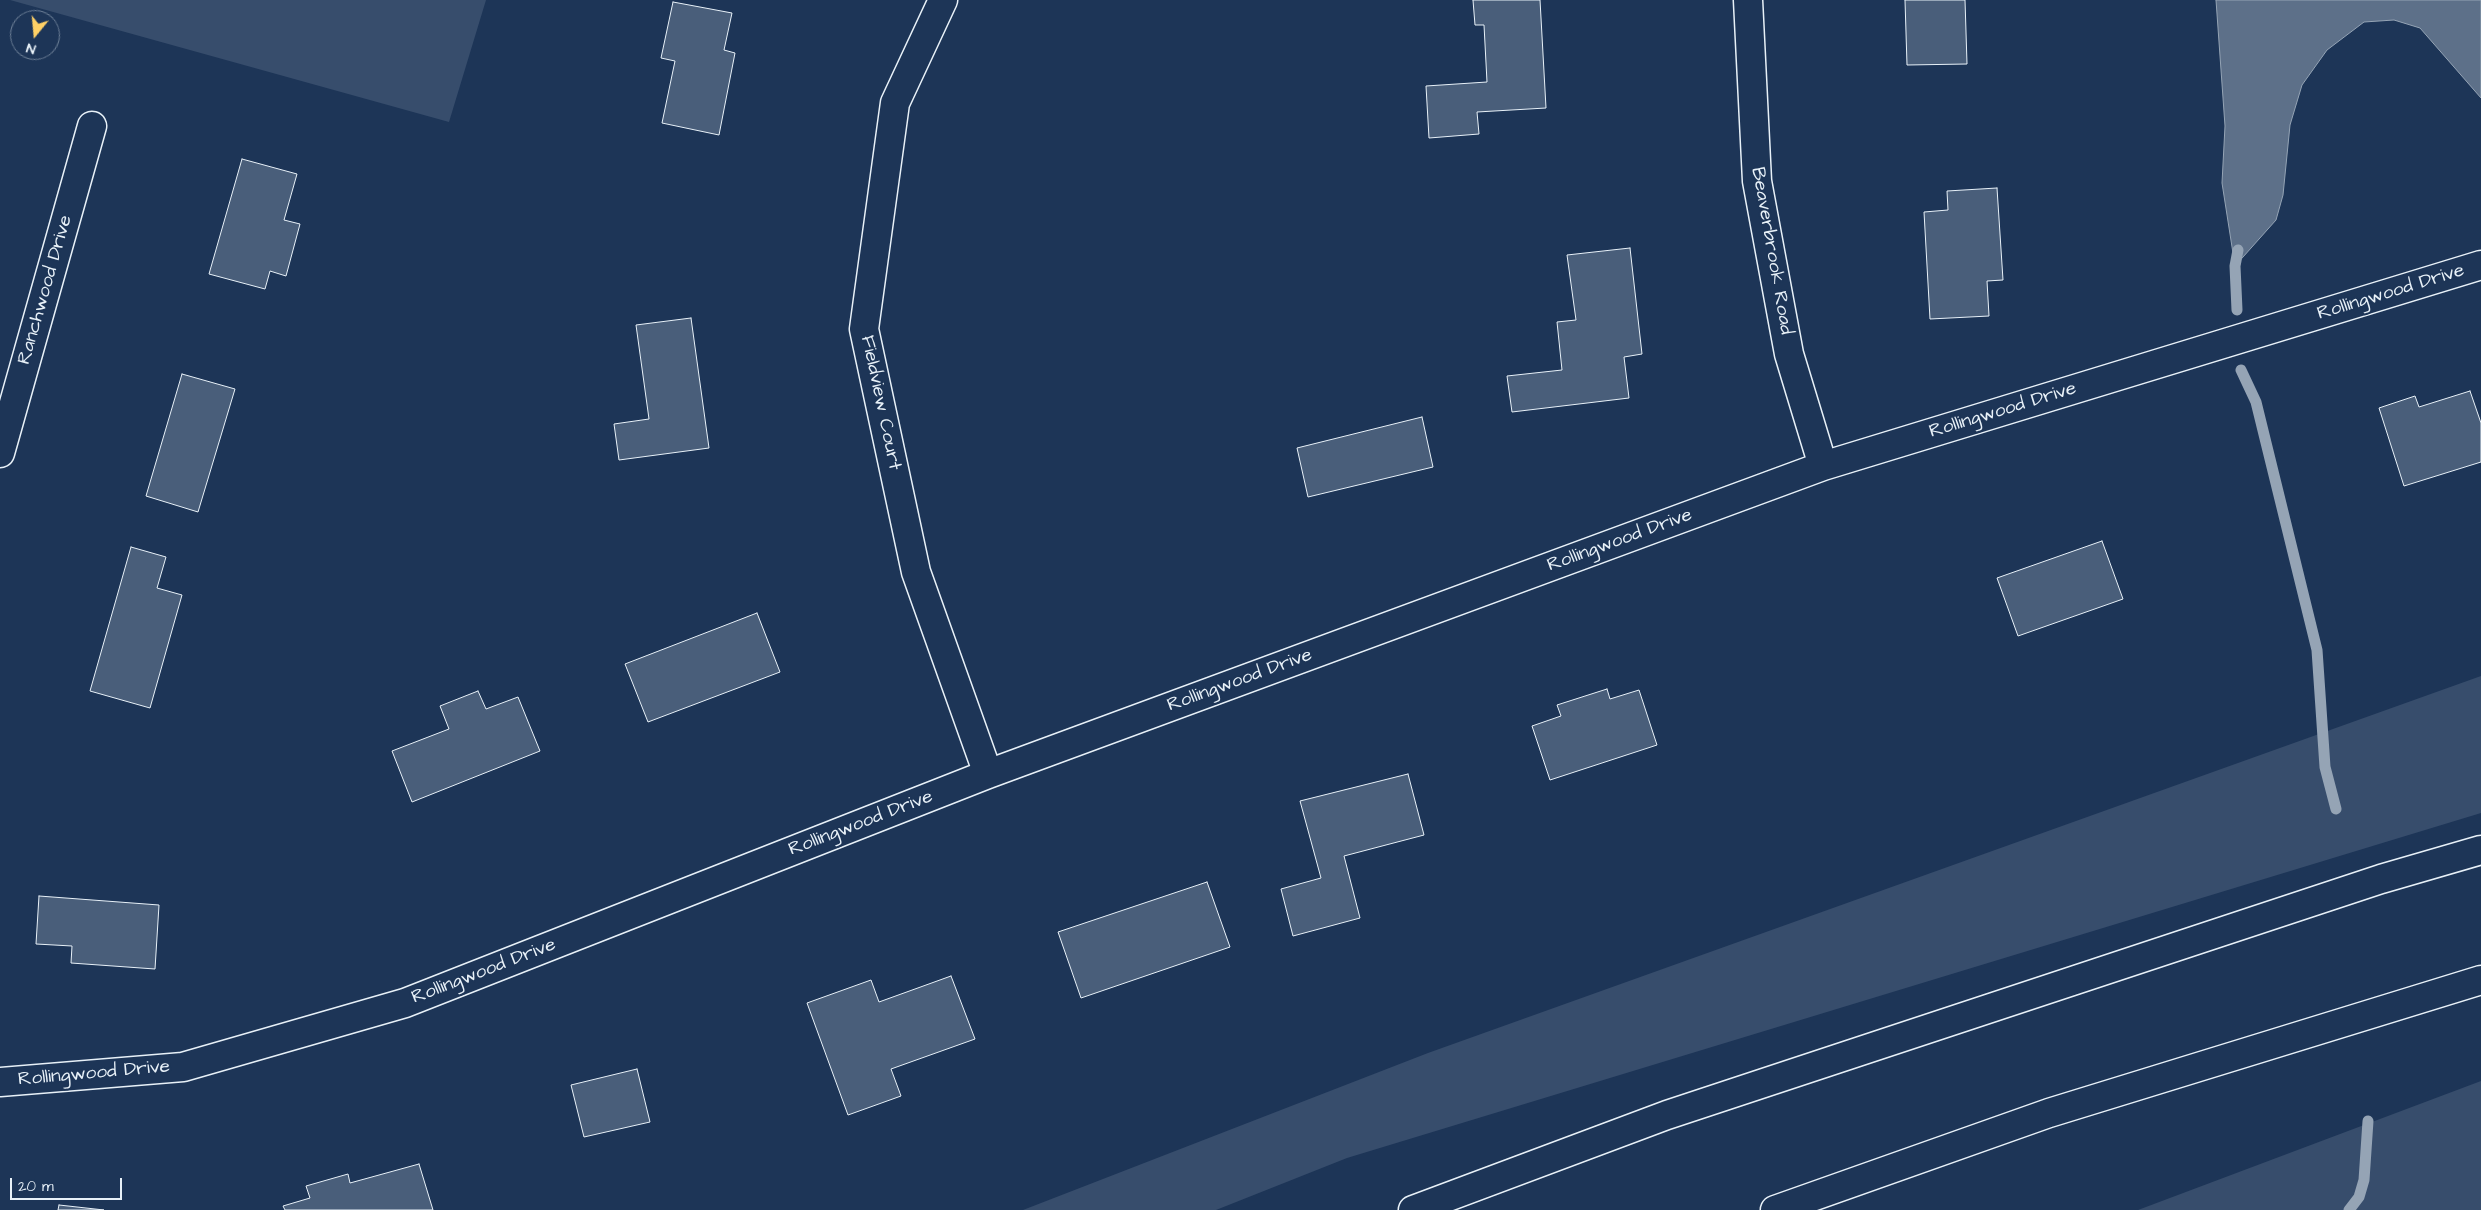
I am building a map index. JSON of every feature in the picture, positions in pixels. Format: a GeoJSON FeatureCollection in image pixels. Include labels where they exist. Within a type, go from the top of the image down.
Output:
{"type":"FeatureCollection","features":[{"type":"Feature","properties":{"kind":"main road","name":"Fieldview Court"},"geometry":{"type":"LineString","coordinates":[[942,0],[895,103],[864,329],[916,572],[988,774]]}},
{"type":"Feature","properties":{"kind":"main road","name":"Beaverbrook Road"},"geometry":{"type":"LineString","coordinates":[[1748,0],[1757,181],[1789,354],[1823,466]]}},
{"type":"Feature","properties":{"kind":"main road","name":"Ranchwood Drive"},"geometry":{"type":"LineString","coordinates":[[0,453],[92,126]]}},
{"type":"Feature","properties":{"kind":"main road","name":"Rollingwood Drive"},"geometry":{"type":"LineString","coordinates":[[0,1082],[183,1067],[405,1003],[988,774],[1823,466],[2481,265]]}},
{"type":"Feature","properties":{"kind":"main road"},"geometry":{"type":"LineString","coordinates":[[1413,1210],[1667,1115],[2381,879],[2481,850]]}},
{"type":"Feature","properties":{"kind":"main road"},"geometry":{"type":"LineString","coordinates":[[1775,1210],[2049,1113],[2481,980]]}},
{"type":"Feature","properties":{"kind":"shaded area"},"geometry":{"type":"Polygon","coordinates":[[[10,0],[486,0],[449,122],[60,14],[60,10],[46,10],[10,0]]]}},
{"type":"Feature","properties":{"kind":"shaded area"},"geometry":{"type":"Polygon","coordinates":[[[2216,0],[2481,0],[2481,98],[2420,28],[2394,20],[2364,22],[2327,50],[2302,85],[2290,125],[2283,195],[2276,220],[2235,266],[2222,183],[2225,126],[2216,0]]]}},
{"type":"Feature","properties":{"kind":"shaded area"},"geometry":{"type":"Polygon","coordinates":[[[2481,676],[2481,813],[1347,1158],[1216,1210],[1023,1210],[1428,1053],[2481,676]]]}},
{"type":"Feature","properties":{"kind":"shaded area"},"geometry":{"type":"Polygon","coordinates":[[[2481,1081],[2481,1210],[2138,1210],[2481,1081]]]}},
{"type":"Feature","properties":{"kind":"building"},"geometry":{"type":"Polygon","coordinates":[[[1473,0],[1540,0],[1546,108],[1477,112],[1479,134],[1429,138],[1426,86],[1487,82],[1484,25],[1475,25],[1473,0]]]}},
{"type":"Feature","properties":{"kind":"building"},"geometry":{"type":"Polygon","coordinates":[[[1905,0],[1965,0],[1967,64],[1907,65],[1905,0]]]}},
{"type":"Feature","properties":{"kind":"building"},"geometry":{"type":"Polygon","coordinates":[[[673,2],[732,13],[724,50],[735,53],[719,135],[662,123],[675,61],[661,58],[673,2]]]}},
{"type":"Feature","properties":{"kind":"building"},"geometry":{"type":"Polygon","coordinates":[[[242,159],[297,174],[284,220],[300,224],[286,276],[270,271],[265,289],[209,274],[242,159]]]}},
{"type":"Feature","properties":{"kind":"building"},"geometry":{"type":"Polygon","coordinates":[[[1997,188],[2003,280],[1987,281],[1989,316],[1930,319],[1924,212],[1948,210],[1947,191],[1997,188]]]}},
{"type":"Feature","properties":{"kind":"building"},"geometry":{"type":"Polygon","coordinates":[[[1630,248],[1642,354],[1624,357],[1629,398],[1512,412],[1507,376],[1562,370],[1557,322],[1576,320],[1567,255],[1630,248]]]}},
{"type":"Feature","properties":{"kind":"building"},"geometry":{"type":"Polygon","coordinates":[[[691,318],[709,448],[619,460],[614,424],[649,419],[636,325],[691,318]]]}},
{"type":"Feature","properties":{"kind":"building"},"geometry":{"type":"Polygon","coordinates":[[[182,374],[235,389],[198,512],[146,496],[182,374]]]}},
{"type":"Feature","properties":{"kind":"building"},"geometry":{"type":"Polygon","coordinates":[[[2470,391],[2481,423],[2481,462],[2404,486],[2379,408],[2415,396],[2419,407],[2470,391]]]}},
{"type":"Feature","properties":{"kind":"building"},"geometry":{"type":"Polygon","coordinates":[[[1422,417],[1433,467],[1308,497],[1297,448],[1422,417]]]}},
{"type":"Feature","properties":{"kind":"building"},"geometry":{"type":"Polygon","coordinates":[[[2102,541],[2123,599],[2018,636],[1997,578],[2102,541]]]}},
{"type":"Feature","properties":{"kind":"building"},"geometry":{"type":"Polygon","coordinates":[[[131,547],[166,557],[157,588],[182,595],[150,708],[90,691],[131,547]]]}},
{"type":"Feature","properties":{"kind":"building"},"geometry":{"type":"Polygon","coordinates":[[[757,613],[780,672],[648,722],[625,664],[757,613]]]}},
{"type":"Feature","properties":{"kind":"building"},"geometry":{"type":"Polygon","coordinates":[[[1607,689],[1610,699],[1639,690],[1657,745],[1550,780],[1532,726],[1561,716],[1557,705],[1607,689]]]}},
{"type":"Feature","properties":{"kind":"building"},"geometry":{"type":"Polygon","coordinates":[[[478,691],[486,709],[518,697],[540,751],[412,802],[392,751],[449,729],[440,706],[478,691]]]}},
{"type":"Feature","properties":{"kind":"building"},"geometry":{"type":"Polygon","coordinates":[[[1408,774],[1424,835],[1344,856],[1360,918],[1293,936],[1281,889],[1321,878],[1300,801],[1408,774]]]}},
{"type":"Feature","properties":{"kind":"building"},"geometry":{"type":"Polygon","coordinates":[[[1207,882],[1230,947],[1081,998],[1058,932],[1207,882]]]}},
{"type":"Feature","properties":{"kind":"building"},"geometry":{"type":"Polygon","coordinates":[[[39,896],[159,905],[155,969],[71,963],[72,946],[36,944],[39,896]]]}},
{"type":"Feature","properties":{"kind":"building"},"geometry":{"type":"Polygon","coordinates":[[[951,976],[975,1039],[891,1069],[901,1096],[848,1115],[807,1003],[871,980],[879,1002],[951,976]]]}},
{"type":"Feature","properties":{"kind":"building"},"geometry":{"type":"Polygon","coordinates":[[[637,1069],[650,1122],[584,1137],[571,1085],[637,1069]]]}},
{"type":"Feature","properties":{"kind":"building"},"geometry":{"type":"Polygon","coordinates":[[[419,1164],[433,1210],[285,1210],[283,1206],[310,1198],[306,1186],[348,1174],[350,1183],[419,1164]]]}},
{"type":"Feature","properties":{"kind":"building"},"geometry":{"type":"Polygon","coordinates":[[[59,1205],[104,1210],[58,1210],[59,1205]]]}},
{"type":"Feature","properties":{"kind":"waterway"},"geometry":{"type":"LineString","coordinates":[[2237,310],[2235,266],[2238,250]]}},
{"type":"Feature","properties":{"kind":"waterway"},"geometry":{"type":"LineString","coordinates":[[2241,370],[2256,402],[2317,650],[2325,767],[2336,809]]}},
{"type":"Feature","properties":{"kind":"waterway"},"geometry":{"type":"LineString","coordinates":[[2349,1210],[2359,1197],[2364,1180],[2368,1121]]}}]}
